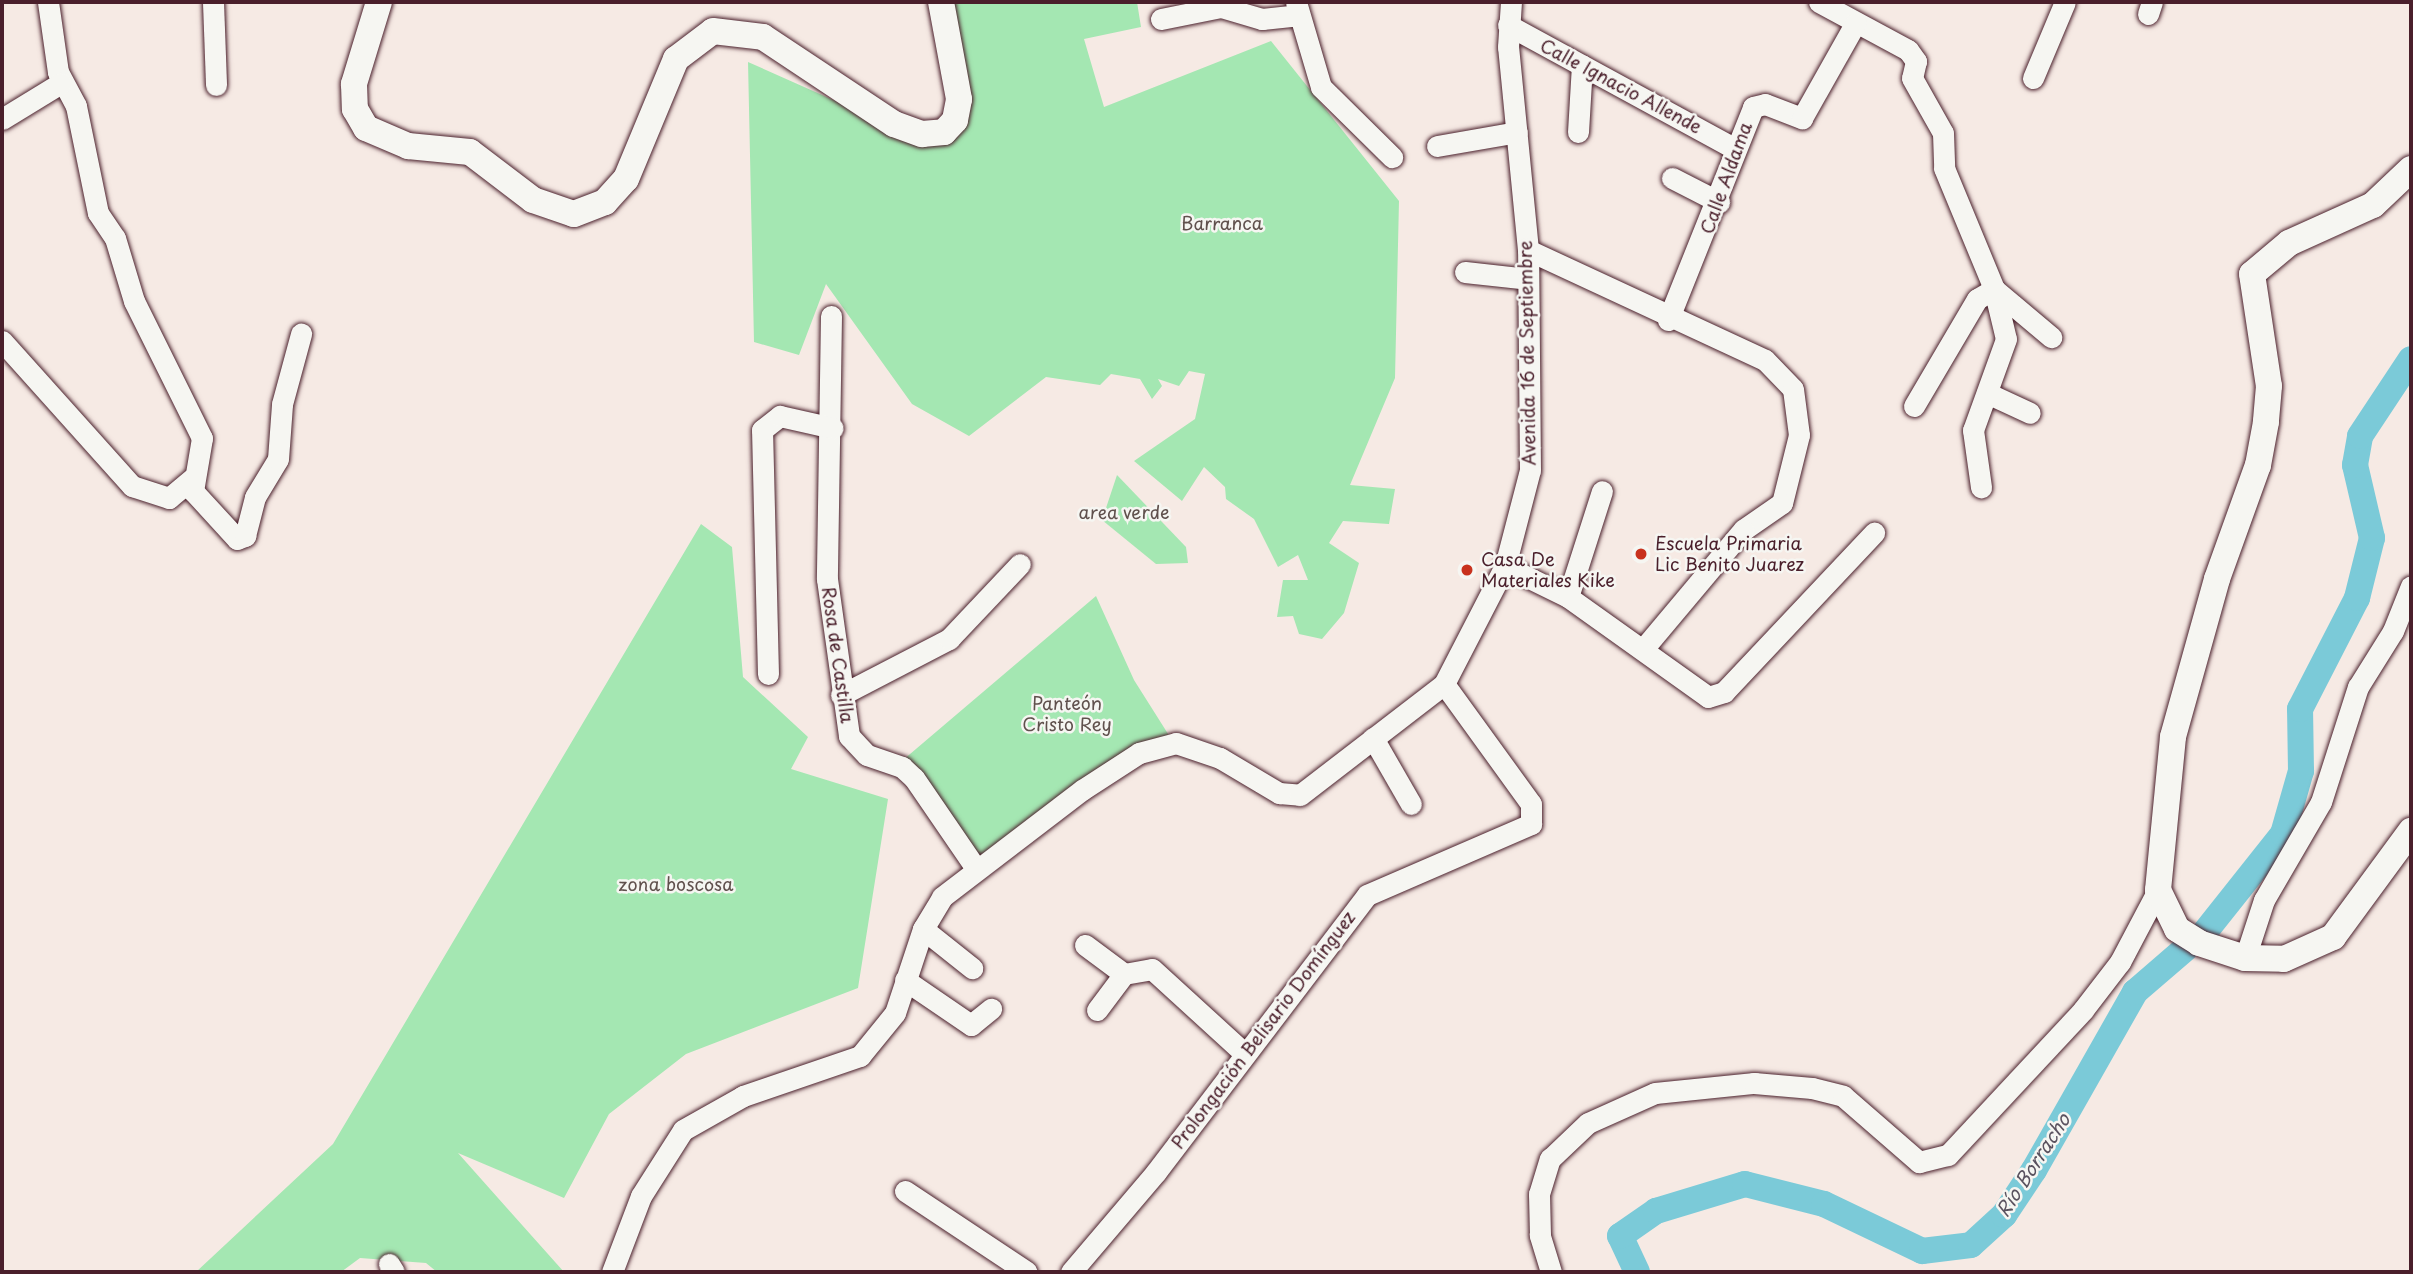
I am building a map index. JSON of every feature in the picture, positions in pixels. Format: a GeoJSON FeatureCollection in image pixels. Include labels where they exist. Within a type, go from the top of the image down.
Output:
{"type":"FeatureCollection","features":[{"type":"Feature","properties":{"kind":"main road"},"geometry":{"type":"LineString","coordinates":[[379,2],[354,83],[355,109],[366,128],[408,146],[470,152],[533,200],[574,214],[605,202],[626,180],[676,60],[713,31],[746,30],[763,37],[894,124],[922,134],[944,132],[955,120],[959,99],[941,2]]}},
{"type":"Feature","properties":{"kind":"main road"},"geometry":{"type":"LineString","coordinates":[[2411,169],[2373,205],[2289,243],[2252,274],[2268,373],[2266,422],[2258,465],[2217,579],[2173,737],[2158,890],[2177,929],[2245,958],[2284,958],[2333,937],[2411,831]]}},
{"type":"Feature","properties":{"kind":"street"},"geometry":{"type":"LineString","coordinates":[[2,341],[132,486],[169,498],[192,479],[202,460],[202,438],[139,311],[115,238],[98,213],[76,106],[61,83],[48,2]]}},
{"type":"Feature","properties":{"kind":"street"},"geometry":{"type":"LineString","coordinates":[[213,2],[216,85]]}},
{"type":"Feature","properties":{"kind":"street","name":"Avenida 16 de Septiembre"},"geometry":{"type":"LineString","coordinates":[[612,1272],[641,1196],[683,1130],[743,1096],[860,1056],[895,1013],[923,929],[942,897],[975,867],[1157,744],[1176,743],[1220,758],[1289,797],[1310,789],[1444,684],[1505,566],[1530,470],[1528,250],[1508,25],[1511,2]]}},
{"type":"Feature","properties":{"kind":"street"},"geometry":{"type":"LineString","coordinates":[[1819,2],[1855,24],[1909,50],[1916,61],[1912,78],[1943,133],[1944,168],[1994,289],[2006,339],[1973,430],[1981,487]]}},
{"type":"Feature","properties":{"kind":"street"},"geometry":{"type":"LineString","coordinates":[[2033,78],[2065,2]]}},
{"type":"Feature","properties":{"kind":"street"},"geometry":{"type":"LineString","coordinates":[[1161,19],[1221,7],[1262,19],[1297,8],[1321,87],[1392,157]]}},
{"type":"Feature","properties":{"kind":"street","name":"Calle Aldama"},"geometry":{"type":"LineString","coordinates":[[1668,320],[1720,202],[1734,148],[1758,104],[1796,118],[1806,114],[1855,24]]}},
{"type":"Feature","properties":{"kind":"street","name":"Calle Ignacio Allende"},"geometry":{"type":"LineString","coordinates":[[1508,25],[1734,148]]}},
{"type":"Feature","properties":{"kind":"street"},"geometry":{"type":"LineString","coordinates":[[1578,132],[1582,65]]}},
{"type":"Feature","properties":{"kind":"street"},"geometry":{"type":"LineString","coordinates":[[2,119],[61,83]]}},
{"type":"Feature","properties":{"kind":"street"},"geometry":{"type":"LineString","coordinates":[[1437,146],[1517,132]]}},
{"type":"Feature","properties":{"kind":"street"},"geometry":{"type":"LineString","coordinates":[[1672,178],[1720,202]]}},
{"type":"Feature","properties":{"kind":"street"},"geometry":{"type":"LineString","coordinates":[[1528,250],[1668,320],[1779,371],[1793,389],[1798,435],[1782,503],[1743,530],[1643,649]]}},
{"type":"Feature","properties":{"kind":"street"},"geometry":{"type":"LineString","coordinates":[[1465,272],[1528,279]]}},
{"type":"Feature","properties":{"kind":"street"},"geometry":{"type":"LineString","coordinates":[[1994,289],[2051,337]]}},
{"type":"Feature","properties":{"kind":"street"},"geometry":{"type":"LineString","coordinates":[[1914,406],[1977,299],[1994,289]]}},
{"type":"Feature","properties":{"kind":"street","name":"Rosa de Castilla"},"geometry":{"type":"LineString","coordinates":[[831,316],[832,428],[827,579],[841,695],[854,745],[914,778],[975,867]]}},
{"type":"Feature","properties":{"kind":"street"},"geometry":{"type":"LineString","coordinates":[[192,479],[193,491],[229,534],[243,538],[255,497],[278,459],[282,404],[301,334]]}},
{"type":"Feature","properties":{"kind":"street"},"geometry":{"type":"LineString","coordinates":[[1987,393],[2030,413]]}},
{"type":"Feature","properties":{"kind":"street"},"geometry":{"type":"LineString","coordinates":[[768,674],[762,430],[780,416],[832,428]]}},
{"type":"Feature","properties":{"kind":"street"},"geometry":{"type":"LineString","coordinates":[[1568,597],[1602,491]]}},
{"type":"Feature","properties":{"kind":"street"},"geometry":{"type":"LineString","coordinates":[[1505,566],[1568,597],[1708,697],[1724,692],[1874,533]]}},
{"type":"Feature","properties":{"kind":"street"},"geometry":{"type":"LineString","coordinates":[[841,695],[949,639],[1020,564]]}},
{"type":"Feature","properties":{"kind":"street"},"geometry":{"type":"LineString","coordinates":[[2245,958],[2264,900],[2321,802],[2358,687],[2393,631],[2411,586]]}},
{"type":"Feature","properties":{"kind":"street","name":"Prolongación Belisario Domínguez"},"geometry":{"type":"LineString","coordinates":[[1070,1272],[1367,895],[1531,824],[1531,804],[1444,684]]}},
{"type":"Feature","properties":{"kind":"street"},"geometry":{"type":"LineString","coordinates":[[1373,738],[1411,804]]}},
{"type":"Feature","properties":{"kind":"street"},"geometry":{"type":"LineString","coordinates":[[1551,1272],[1540,1235],[1539,1194],[1550,1159],[1588,1123],[1655,1093],[1755,1083],[1812,1088],[1843,1097],[1919,1162],[1948,1155],[2083,1010],[2125,953],[2158,890]]}},
{"type":"Feature","properties":{"kind":"street"},"geometry":{"type":"LineString","coordinates":[[923,929],[972,968]]}},
{"type":"Feature","properties":{"kind":"street"},"geometry":{"type":"LineString","coordinates":[[1085,945],[1124,974]]}},
{"type":"Feature","properties":{"kind":"street"},"geometry":{"type":"LineString","coordinates":[[1097,1010],[1124,974],[1152,969],[1163,975],[1244,1053]]}},
{"type":"Feature","properties":{"kind":"street"},"geometry":{"type":"LineString","coordinates":[[905,980],[971,1025],[991,1009]]}},
{"type":"Feature","properties":{"kind":"street"},"geometry":{"type":"LineString","coordinates":[[905,1191],[1027,1272]]}},
{"type":"Feature","properties":{"kind":"green space","name":"Barranca"},"geometry":{"type":"Polygon","coordinates":[[[947,2],[1137,2],[1141,27],[1084,39],[1104,107],[1271,41],[1399,201],[1395,378],[1350,485],[1395,489],[1389,524],[1343,521],[1329,543],[1359,563],[1344,613],[1322,639],[1299,634],[1293,616],[1277,617],[1283,580],[1308,580],[1298,555],[1278,567],[1254,519],[1226,499],[1225,487],[1204,467],[1182,501],[1134,461],[1195,419],[1205,374],[1189,371],[1179,386],[1158,379],[1162,386],[1152,399],[1140,379],[1111,374],[1100,385],[1046,377],[969,436],[912,404],[826,284],[799,355],[754,342],[748,62],[930,143],[965,125],[972,101],[947,2]]]}},
{"type":"Feature","properties":{"kind":"green space","name":"area verde"},"geometry":{"type":"Polygon","coordinates":[[[1117,475],[1186,547],[1188,563],[1156,564],[1102,520],[1117,475]]]}},
{"type":"Feature","properties":{"kind":"green space","name":"zona boscosa"},"geometry":{"type":"Polygon","coordinates":[[[701,524],[732,547],[743,677],[808,737],[791,769],[888,799],[858,988],[686,1054],[609,1114],[564,1198],[458,1153],[564,1272],[437,1272],[426,1263],[360,1258],[341,1272],[196,1272],[333,1144],[701,524]]]}},
{"type":"Feature","properties":{"kind":"green space","name":"Panteón Cristo Rey"},"geometry":{"type":"Polygon","coordinates":[[[1096,596],[1134,680],[1170,737],[978,864],[903,760],[1096,596]]]}},
{"type":"Feature","properties":{"kind":"waterway","name":"Río Borracho"},"geometry":{"type":"LineString","coordinates":[[2205,932],[2283,834],[2301,771],[2300,709],[2357,598],[2372,538],[2355,465],[2360,436],[2411,359]]}},
{"type":"Feature","properties":{"kind":"waterway","name":"Río Borracho"},"geometry":{"type":"LineString","coordinates":[[1637,1272],[1620,1236],[1656,1211],[1745,1184],[1824,1204],[1922,1251],[1971,1245],[2004,1215],[2034,1170],[2135,992],[2185,949]]}},
{"type":"Feature","properties":{"kind":"place","name":"Escuela Primaria Lic Benito Juarez"},"geometry":{"type":"Point","coordinates":[1641,554]}},
{"type":"Feature","properties":{"kind":"place","name":"Casa De Materiales Kike"},"geometry":{"type":"Point","coordinates":[1467,570]}}]}
